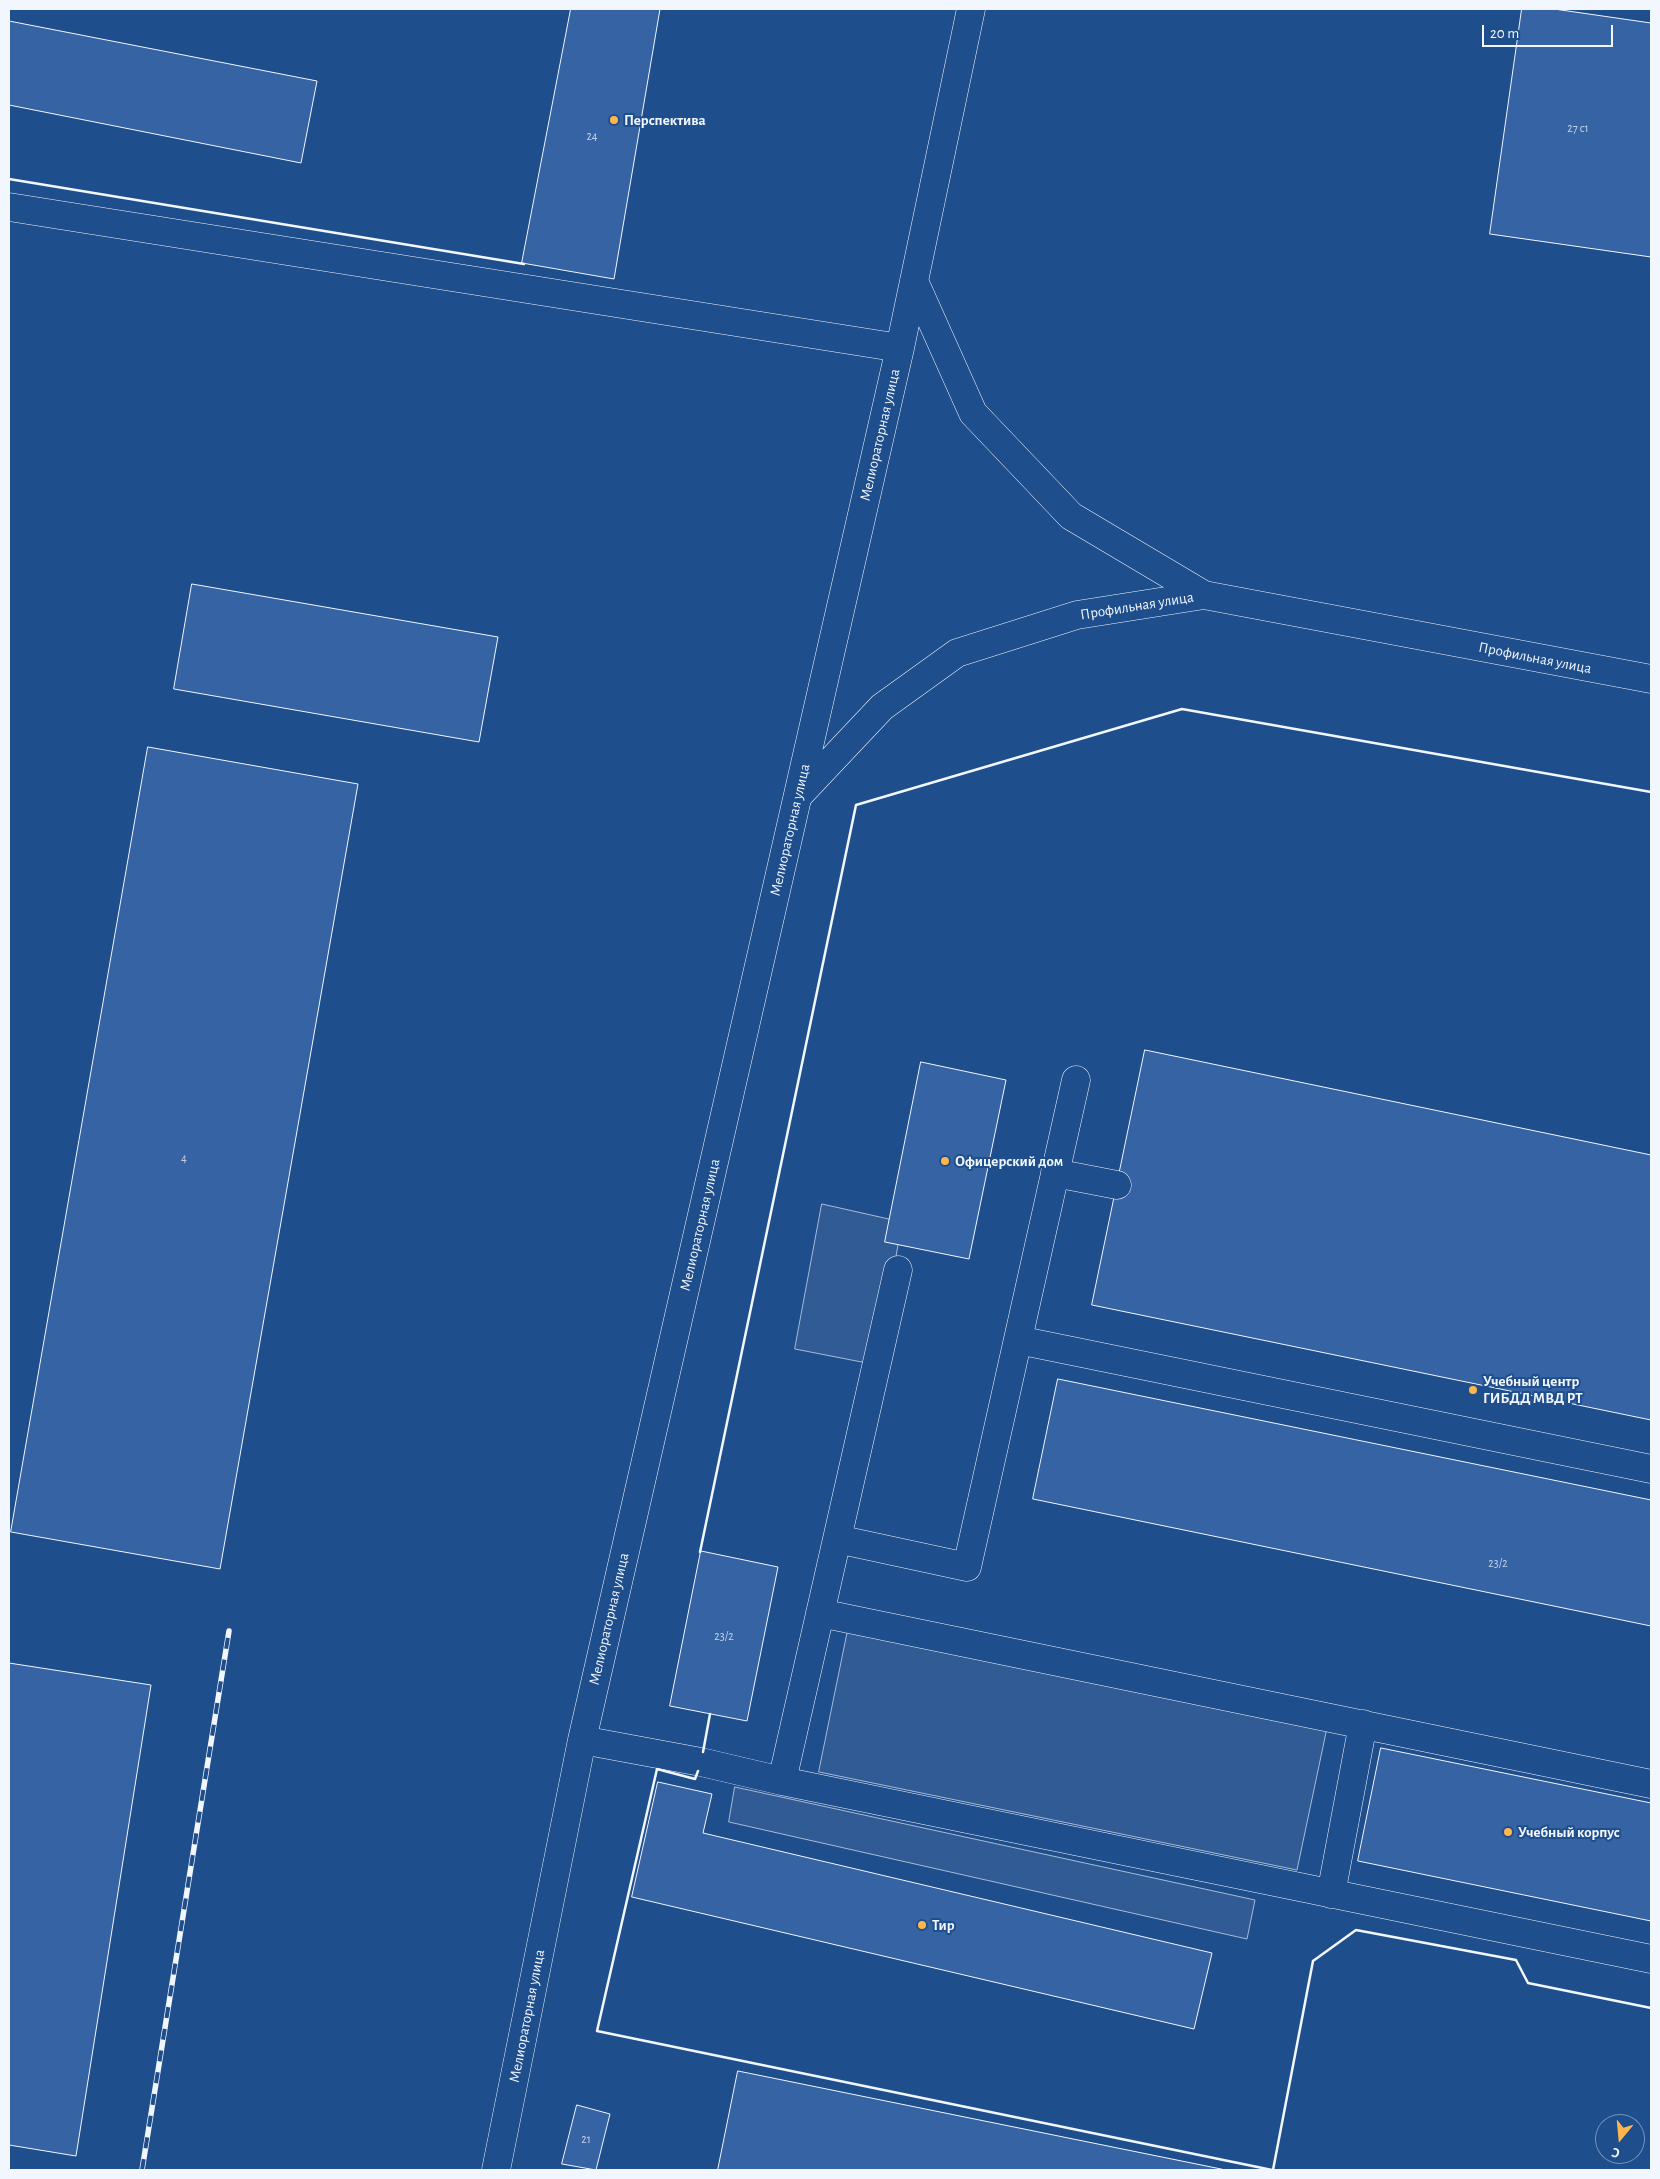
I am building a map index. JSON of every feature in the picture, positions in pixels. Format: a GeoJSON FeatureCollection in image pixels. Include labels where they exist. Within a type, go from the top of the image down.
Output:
{"type":"FeatureCollection","features":[{"type":"Feature","properties":{"kind":"street","name":"Мелиораторная улица"},"geometry":{"type":"LineString","coordinates":[[496,2170],[582,1740],[900,348],[971,9]]}},
{"type":"Feature","properties":{"kind":"street"},"geometry":{"type":"LineString","coordinates":[[9,207],[900,348]]}},
{"type":"Feature","properties":{"kind":"street"},"geometry":{"type":"LineString","coordinates":[[914,281],[973,412],[1071,516],[1204,595]]}},
{"type":"Feature","properties":{"kind":"street","name":"Профильная улица"},"geometry":{"type":"LineString","coordinates":[[797,798],[882,707],[958,654],[1077,615],[1204,595],[1651,679]]}},
{"type":"Feature","properties":{"kind":"street"},"geometry":{"type":"LineString","coordinates":[[837,1539],[967,1567],[1076,1080]]}},
{"type":"Feature","properties":{"kind":"street"},"geometry":{"type":"LineString","coordinates":[[1055,1172],[1117,1185]]}},
{"type":"Feature","properties":{"kind":"street"},"geometry":{"type":"LineString","coordinates":[[782,1781],[898,1270]]}},
{"type":"Feature","properties":{"kind":"street"},"geometry":{"type":"LineString","coordinates":[[1018,1340],[1651,1469]]}},
{"type":"Feature","properties":{"kind":"street"},"geometry":{"type":"LineString","coordinates":[[820,1613],[1651,1784]]}},
{"type":"Feature","properties":{"kind":"street"},"geometry":{"type":"LineString","coordinates":[[1331,1894],[1363,1724]]}},
{"type":"Feature","properties":{"kind":"street"},"geometry":{"type":"LineString","coordinates":[[582,1740],[701,1762],[782,1781],[1651,1959]]}},
{"type":"Feature","properties":{"kind":"shaded area"},"geometry":{"type":"Polygon","coordinates":[[[822,1204],[902,1222],[877,1365],[795,1349],[822,1204]]]}},
{"type":"Feature","properties":{"kind":"shaded area"},"geometry":{"type":"Polygon","coordinates":[[[849,1625],[1328,1723],[1297,1870],[819,1772],[849,1625]]]}},
{"type":"Feature","properties":{"kind":"shaded area"},"geometry":{"type":"Polygon","coordinates":[[[735,1787],[1255,1900],[1247,1939],[729,1822],[735,1787]]]}},
{"type":"Feature","properties":{"kind":"building"},"geometry":{"type":"Polygon","coordinates":[[[571,9],[660,9],[614,279],[522,263],[571,9]]]}},
{"type":"Feature","properties":{"kind":"building"},"geometry":{"type":"Polygon","coordinates":[[[1522,9],[1554,9],[1651,23],[1651,257],[1490,234],[1522,9]]]}},
{"type":"Feature","properties":{"kind":"building"},"geometry":{"type":"Polygon","coordinates":[[[9,21],[317,81],[301,163],[9,105],[9,21]]]}},
{"type":"Feature","properties":{"kind":"building"},"geometry":{"type":"Polygon","coordinates":[[[192,584],[498,637],[479,742],[174,689],[192,584]]]}},
{"type":"Feature","properties":{"kind":"building"},"geometry":{"type":"Polygon","coordinates":[[[148,747],[358,784],[220,1569],[11,1532],[148,747]]]}},
{"type":"Feature","properties":{"kind":"building"},"geometry":{"type":"Polygon","coordinates":[[[1145,1050],[1651,1155],[1651,1420],[1092,1305],[1145,1050]]]}},
{"type":"Feature","properties":{"kind":"building","name":"Офицерский дом"},"geometry":{"type":"Polygon","coordinates":[[[921,1062],[1006,1080],[969,1259],[885,1242],[921,1062]]]}},
{"type":"Feature","properties":{"kind":"building"},"geometry":{"type":"Polygon","coordinates":[[[1058,1379],[1651,1500],[1651,1626],[1033,1499],[1058,1379]]]}},
{"type":"Feature","properties":{"kind":"building"},"geometry":{"type":"Polygon","coordinates":[[[701,1551],[778,1567],[747,1721],[670,1706],[701,1551]]]}},
{"type":"Feature","properties":{"kind":"building"},"geometry":{"type":"Polygon","coordinates":[[[9,1663],[151,1685],[76,2156],[9,2145],[9,1663]]]}},
{"type":"Feature","properties":{"kind":"building","name":"Учебный корпус"},"geometry":{"type":"Polygon","coordinates":[[[1381,1748],[1651,1803],[1651,1921],[1358,1861],[1381,1748]]]}},
{"type":"Feature","properties":{"kind":"building","name":"Тир"},"geometry":{"type":"Polygon","coordinates":[[[658,1782],[712,1794],[703,1833],[1212,1953],[1194,2029],[632,1897],[658,1782]]]}},
{"type":"Feature","properties":{"kind":"building"},"geometry":{"type":"Polygon","coordinates":[[[738,2071],[1226,2170],[718,2170],[738,2071]]]}},
{"type":"Feature","properties":{"kind":"building"},"geometry":{"type":"Polygon","coordinates":[[[577,2105],[610,2114],[596,2170],[562,2164],[577,2105]]]}},
{"type":"Feature","properties":{"kind":"railway"},"geometry":{"type":"LineString","coordinates":[[142,2170],[229,1631]]}},
{"type":"Feature","properties":{"kind":"wall"},"geometry":{"type":"LineString","coordinates":[[9,179],[524,264]]}},
{"type":"Feature","properties":{"kind":"wall"},"geometry":{"type":"LineString","coordinates":[[700,1552],[856,805],[1182,709],[1651,792]]}},
{"type":"Feature","properties":{"kind":"wall"},"geometry":{"type":"LineString","coordinates":[[703,1752],[710,1714]]}},
{"type":"Feature","properties":{"kind":"wall"},"geometry":{"type":"LineString","coordinates":[[698,1771],[695,1779],[657,1769],[597,2031],[1272,2170]]}},
{"type":"Feature","properties":{"kind":"wall"},"geometry":{"type":"LineString","coordinates":[[1273,2170],[1313,1961],[1356,1930],[1516,1960],[1528,1983],[1651,2008]]}},
{"type":"Feature","properties":{"kind":"place","name":"Перспектива"},"geometry":{"type":"Point","coordinates":[614,120]}},
{"type":"Feature","properties":{"kind":"place","name":"Офицерский дом"},"geometry":{"type":"Point","coordinates":[945,1161]}},
{"type":"Feature","properties":{"kind":"place","name":"Учебный центр ГИБДД МВД РТ"},"geometry":{"type":"Point","coordinates":[1473,1390]}},
{"type":"Feature","properties":{"kind":"place","name":"Учебный корпус"},"geometry":{"type":"Point","coordinates":[1508,1832]}},
{"type":"Feature","properties":{"kind":"place","name":"Тир"},"geometry":{"type":"Point","coordinates":[922,1925]}}]}
